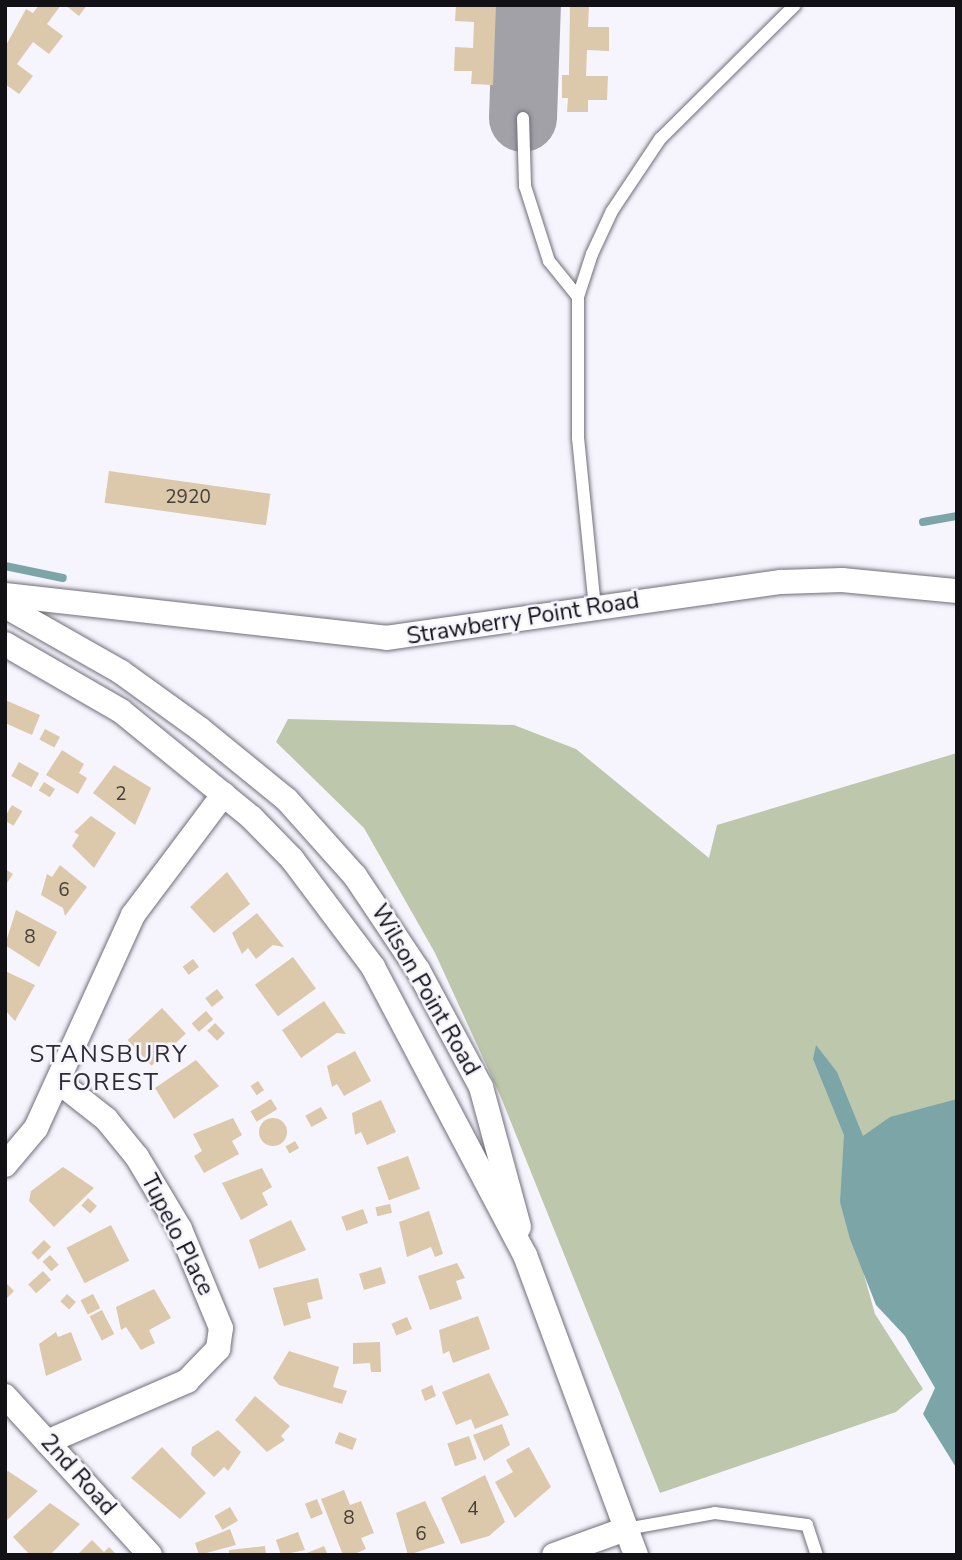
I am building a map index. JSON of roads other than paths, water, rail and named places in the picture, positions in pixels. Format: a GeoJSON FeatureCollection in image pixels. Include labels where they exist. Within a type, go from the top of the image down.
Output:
{"type":"FeatureCollection","features":[{"type":"Feature","properties":{"kind":"street","name":"Strawberry Point Road"},"geometry":{"type":"LineString","coordinates":[[5,595],[386,638],[438,636],[595,608],[782,582],[842,580],[957,591]]}},
{"type":"Feature","properties":{"kind":"street","name":"Wilson Point Road"},"geometry":{"type":"LineString","coordinates":[[5,606],[121,672],[200,729],[287,800],[355,876],[418,970],[481,1087],[504,1152],[525,1255]]}},
{"type":"Feature","properties":{"kind":"street","name":"Wilson Point Road"},"geometry":{"type":"LineString","coordinates":[[5,644],[121,711],[224,794],[292,859],[373,967],[525,1255],[636,1555]]}},
{"type":"Feature","properties":{"kind":"street"},"geometry":{"type":"LineString","coordinates":[[5,1165],[36,1128],[133,915],[224,794]]}},
{"type":"Feature","properties":{"kind":"street","name":"Tupelo Place"},"geometry":{"type":"LineString","coordinates":[[47,1442],[187,1381],[218,1349],[221,1328],[185,1240],[137,1157],[106,1119],[59,1082]]}},
{"type":"Feature","properties":{"kind":"street","name":"2nd Road"},"geometry":{"type":"LineString","coordinates":[[5,1396],[150,1555]]}},
{"type":"Feature","properties":{"kind":"street"},"geometry":{"type":"LineString","coordinates":[[555,1555],[626,1529]]}},
{"type":"Feature","properties":{"kind":"lane"},"geometry":{"type":"LineString","coordinates":[[595,608],[578,438],[579,297],[607,221],[635,172],[795,5]]}},
{"type":"Feature","properties":{"kind":"lane"},"geometry":{"type":"LineString","coordinates":[[523,117],[525,186],[549,261],[579,297]]}},
{"type":"Feature","properties":{"kind":"lane"},"geometry":{"type":"LineString","coordinates":[[626,1529],[715,1513],[807,1525],[817,1555]]}},
{"type":"Feature","properties":{"kind":"water"},"geometry":{"type":"Polygon","coordinates":[[[816,1045],[837,1072],[863,1136],[890,1117],[957,1099],[957,1469],[923,1414],[935,1388],[905,1336],[876,1305],[850,1239],[840,1202],[844,1135],[813,1059],[816,1045]]]}},
{"type":"Feature","properties":{"kind":"waterway"},"geometry":{"type":"LineString","coordinates":[[923,522],[957,516]]}},
{"type":"Feature","properties":{"kind":"waterway"},"geometry":{"type":"LineString","coordinates":[[5,566],[63,578]]}},
{"type":"Feature","properties":{"kind":"district","name":"STANSBURY FOREST"},"geometry":{"type":"Point","coordinates":[109,1069]}}]}
